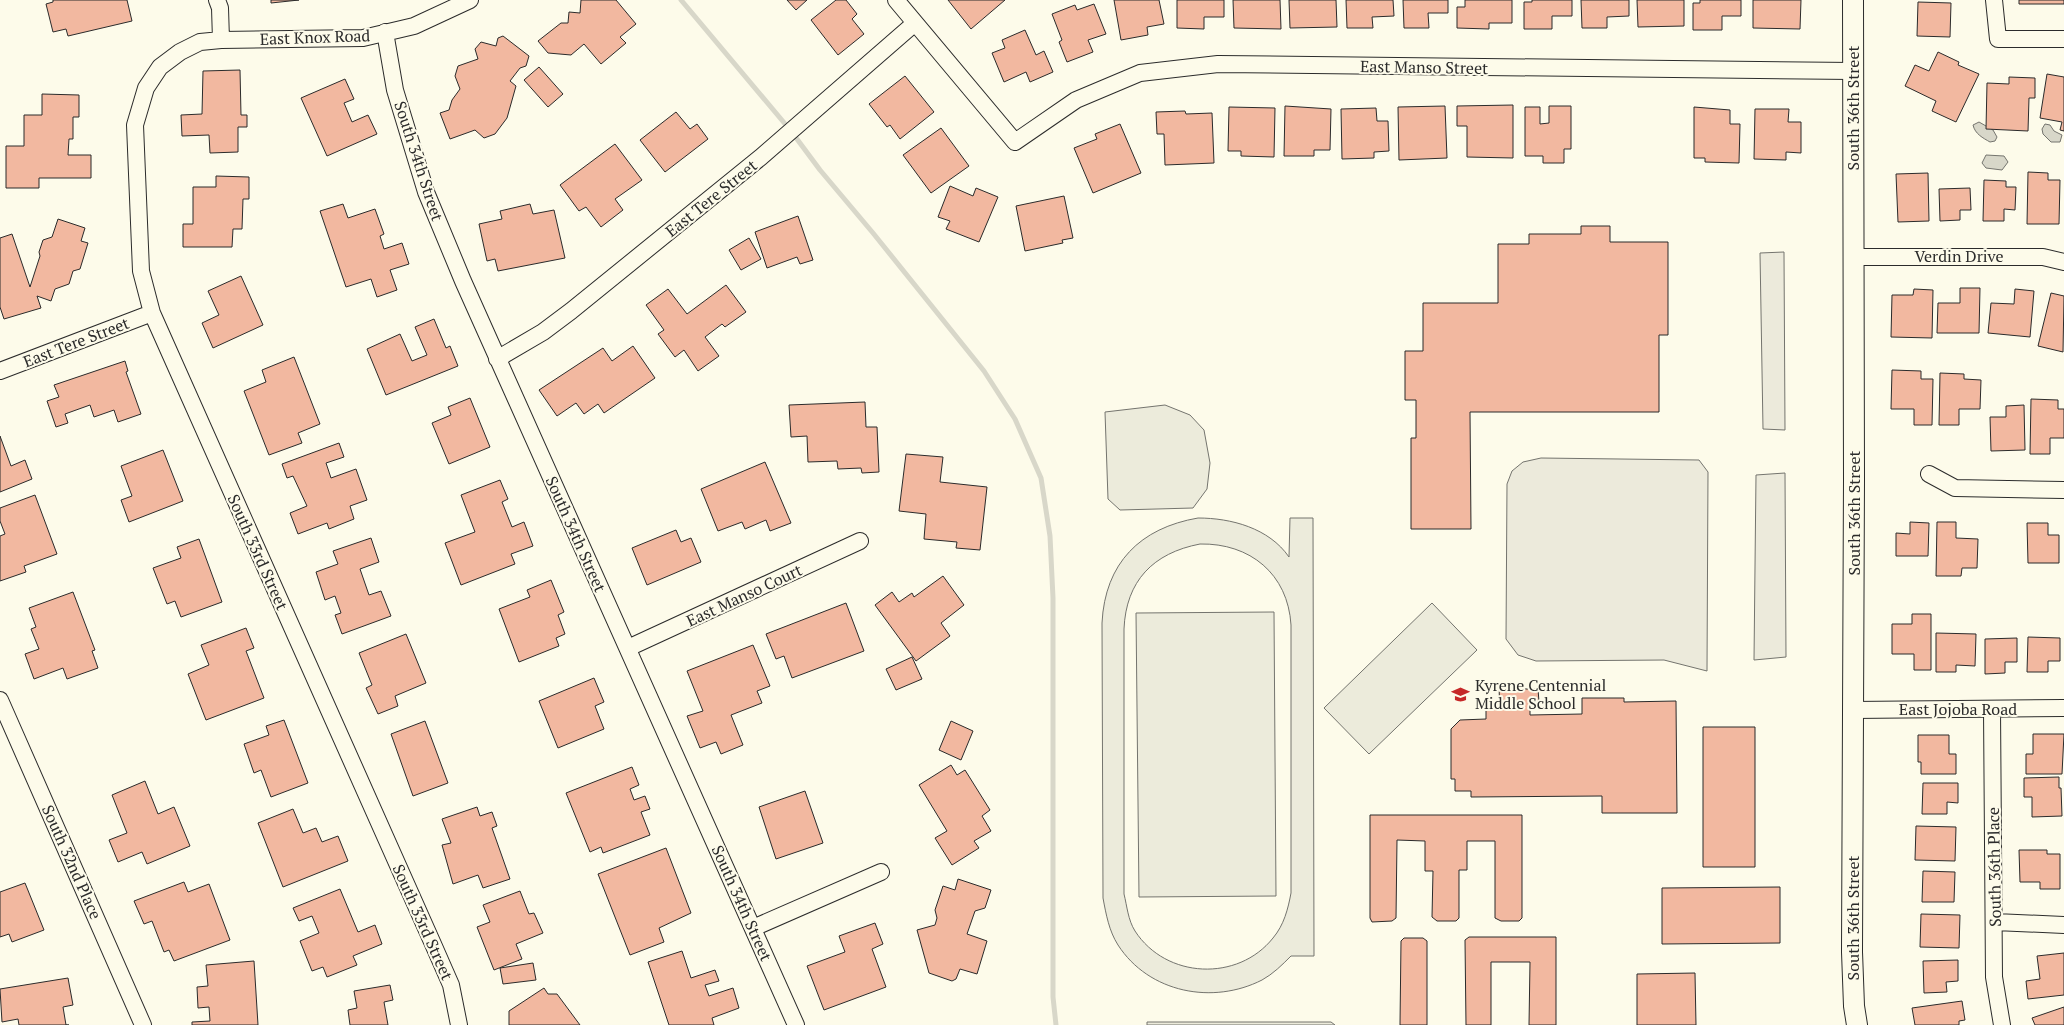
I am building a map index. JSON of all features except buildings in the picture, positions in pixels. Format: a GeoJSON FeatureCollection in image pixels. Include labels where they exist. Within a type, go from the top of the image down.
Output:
{"type":"FeatureCollection","features":[{"type":"Feature","properties":{"kind":"street"},"geometry":{"type":"LineString","coordinates":[[217,0],[220,8],[221,40]]}},
{"type":"Feature","properties":{"kind":"street","name":"East Knox Road"},"geometry":{"type":"LineString","coordinates":[[160,66],[180,52],[200,42],[362,38],[414,26],[470,0]]}},
{"type":"Feature","properties":{"kind":"street"},"geometry":{"type":"LineString","coordinates":[[896,0],[915,24]]}},
{"type":"Feature","properties":{"kind":"street","name":"South 36th Street"},"geometry":{"type":"LineString","coordinates":[[1853,0],[1852,952],[1854,1006],[1857,1025]]}},
{"type":"Feature","properties":{"kind":"street"},"geometry":{"type":"LineString","coordinates":[[1994,0],[1998,39],[2064,39]]}},
{"type":"Feature","properties":{"kind":"street","name":"East Manso Street"},"geometry":{"type":"LineString","coordinates":[[915,24],[1015,142],[1076,100],[1140,73],[1218,64],[1853,71]]}},
{"type":"Feature","properties":{"kind":"street","name":"East Tere Street"},"geometry":{"type":"LineString","coordinates":[[497,359],[543,332],[571,311],[761,157],[915,24]]}},
{"type":"Feature","properties":{"kind":"street","name":"South 34th Street"},"geometry":{"type":"LineString","coordinates":[[385,32],[395,90],[426,192],[497,359],[796,1025]]}},
{"type":"Feature","properties":{"kind":"street","name":"South 33rd Street"},"geometry":{"type":"LineString","coordinates":[[160,66],[146,88],[135,124],[141,271],[152,313],[451,985],[459,1025]]}},
{"type":"Feature","properties":{"kind":"street","name":"Verdin Drive"},"geometry":{"type":"LineString","coordinates":[[1854,257],[2043,257],[2064,262]]}},
{"type":"Feature","properties":{"kind":"street","name":"East Tere Street"},"geometry":{"type":"LineString","coordinates":[[0,371],[152,313]]}},
{"type":"Feature","properties":{"kind":"street"},"geometry":{"type":"LineString","coordinates":[[1929,474],[1955,488],[2064,490]]}},
{"type":"Feature","properties":{"kind":"street","name":"East Manso Court"},"geometry":{"type":"LineString","coordinates":[[628,648],[860,541]]}},
{"type":"Feature","properties":{"kind":"street","name":"South 32nd Place"},"geometry":{"type":"LineString","coordinates":[[0,700],[143,1025]]}},
{"type":"Feature","properties":{"kind":"street","name":"East Jojoba Road"},"geometry":{"type":"LineString","coordinates":[[1853,710],[2064,708]]}},
{"type":"Feature","properties":{"kind":"street","name":"South 36th Place"},"geometry":{"type":"LineString","coordinates":[[1992,709],[1994,977],[2002,1025]]}},
{"type":"Feature","properties":{"kind":"street"},"geometry":{"type":"LineString","coordinates":[[753,928],[881,872]]}},
{"type":"Feature","properties":{"kind":"street"},"geometry":{"type":"LineString","coordinates":[[1994,922],[2064,925]]}},
{"type":"Feature","properties":{"kind":"shaded area"},"geometry":{"type":"Polygon","coordinates":[[[1979,122],[1993,130],[1997,137],[1995,141],[1990,142],[1977,133],[1973,125],[1979,122]]]}},
{"type":"Feature","properties":{"kind":"shaded area"},"geometry":{"type":"Polygon","coordinates":[[[2045,124],[2050,125],[2054,131],[2062,135],[2060,142],[2051,142],[2043,134],[2042,129],[2045,124]]]}},
{"type":"Feature","properties":{"kind":"shaded area"},"geometry":{"type":"Polygon","coordinates":[[[1986,155],[2004,156],[2008,162],[2002,170],[1986,168],[1982,163],[1986,155]]]}},
{"type":"Feature","properties":{"kind":"shaded area"},"geometry":{"type":"Polygon","coordinates":[[[1784,252],[1785,430],[1763,429],[1760,253],[1784,252]]]}},
{"type":"Feature","properties":{"kind":"shaded area"},"geometry":{"type":"Polygon","coordinates":[[[1165,405],[1190,415],[1204,430],[1210,463],[1207,489],[1193,508],[1120,510],[1108,499],[1105,412],[1165,405]]]}},
{"type":"Feature","properties":{"kind":"shaded area"},"geometry":{"type":"Polygon","coordinates":[[[1541,458],[1699,460],[1708,472],[1707,671],[1664,660],[1536,661],[1518,655],[1506,639],[1507,484],[1512,471],[1523,462],[1541,458]]]}},
{"type":"Feature","properties":{"kind":"shaded area"},"geometry":{"type":"Polygon","coordinates":[[[1785,473],[1786,657],[1754,660],[1756,475],[1785,473]]]}},
{"type":"Feature","properties":{"kind":"shaded area"},"geometry":{"type":"Polygon","coordinates":[[[1198,518],[1211,518],[1236,523],[1260,532],[1271,539],[1289,557],[1290,518],[1313,518],[1314,956],[1291,956],[1262,980],[1243,988],[1223,992],[1203,993],[1183,990],[1164,984],[1147,974],[1131,961],[1115,940],[1108,922],[1103,898],[1102,623],[1105,602],[1110,583],[1118,566],[1129,552],[1159,530],[1198,518]],[[1200,544],[1183,548],[1156,562],[1145,572],[1130,597],[1124,629],[1124,894],[1128,913],[1135,931],[1148,947],[1165,959],[1183,966],[1202,969],[1222,968],[1241,962],[1258,952],[1273,938],[1280,928],[1287,911],[1291,893],[1291,625],[1288,607],[1283,591],[1263,565],[1235,549],[1218,545],[1200,544]]]}},
{"type":"Feature","properties":{"kind":"shaded area"},"geometry":{"type":"Polygon","coordinates":[[[1432,603],[1477,650],[1369,754],[1324,708],[1432,603]]]}},
{"type":"Feature","properties":{"kind":"shaded area"},"geometry":{"type":"Polygon","coordinates":[[[1274,612],[1276,896],[1139,897],[1136,613],[1274,612]]]}},
{"type":"Feature","properties":{"kind":"shaded area"},"geometry":{"type":"Polygon","coordinates":[[[1147,1022],[1331,1022],[1335,1025],[1147,1025],[1147,1022]]]}},
{"type":"Feature","properties":{"kind":"waterway"},"geometry":{"type":"LineString","coordinates":[[681,0],[791,131],[820,170],[984,371],[1015,419],[1041,478],[1050,536],[1053,598],[1053,997],[1056,1025]]}},
{"type":"Feature","properties":{"kind":"place","name":"Kyrene Centennial Middle School"},"geometry":{"type":"Point","coordinates":[1461,694]}}]}
